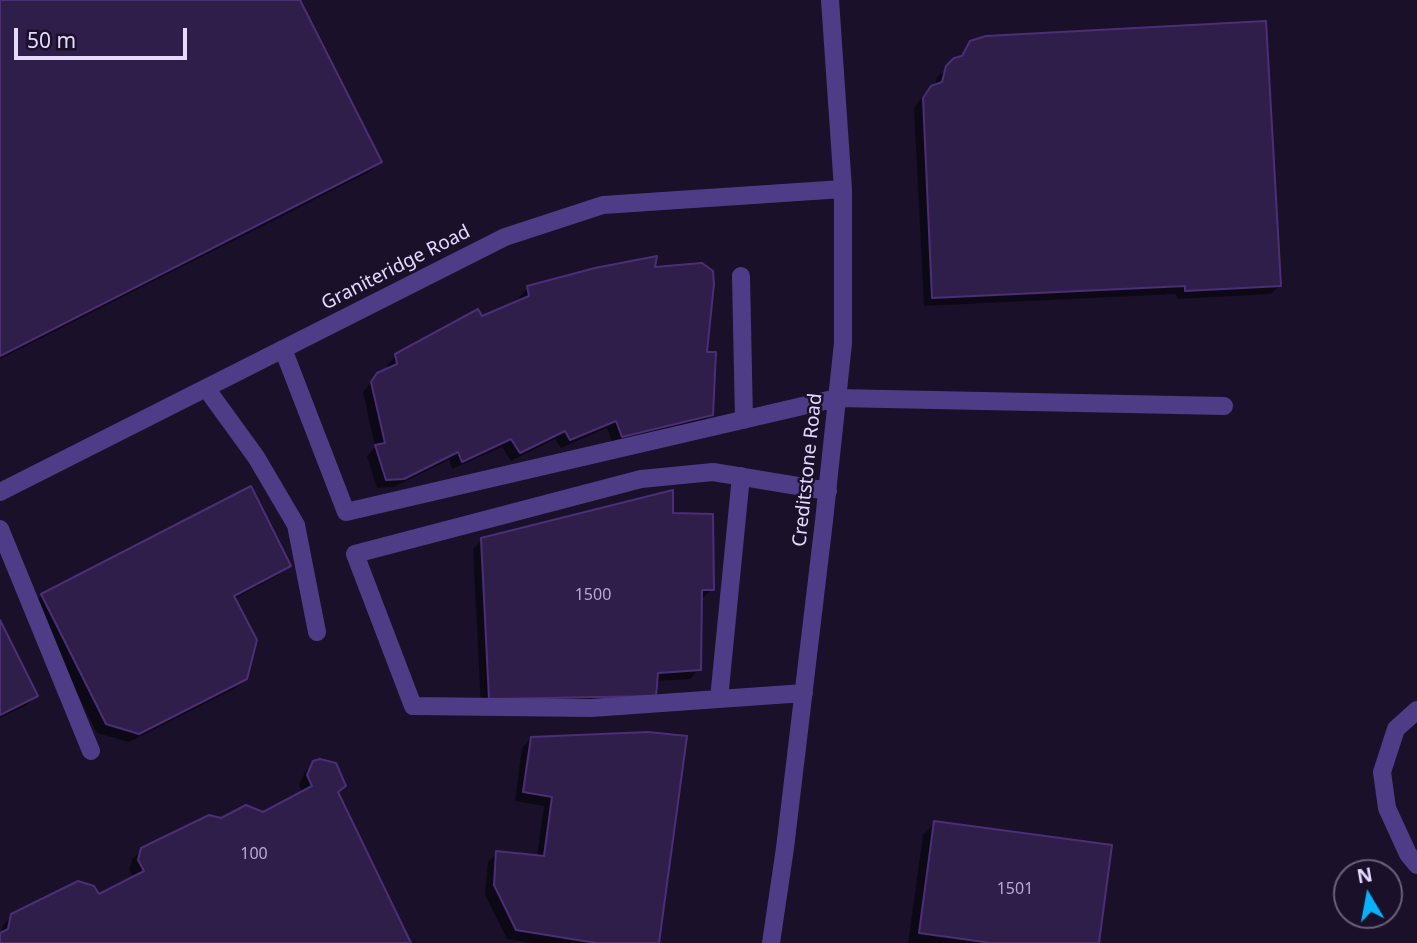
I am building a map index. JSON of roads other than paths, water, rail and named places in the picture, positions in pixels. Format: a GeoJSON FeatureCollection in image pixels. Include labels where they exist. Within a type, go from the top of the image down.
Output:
{"type":"FeatureCollection","features":[{"type":"Feature","properties":{"kind":"street","name":"Creditstone Road"},"geometry":{"type":"LineString","coordinates":[[771,943],[804,693],[843,343],[843,189],[830,0]]}},
{"type":"Feature","properties":{"kind":"street","name":"Graniteridge Road"},"geometry":{"type":"LineString","coordinates":[[0,492],[505,237],[603,205],[843,189]]}},
{"type":"Feature","properties":{"kind":"street"},"geometry":{"type":"LineString","coordinates":[[741,275],[744,420]]}},
{"type":"Feature","properties":{"kind":"street"},"geometry":{"type":"LineString","coordinates":[[283,349],[346,512],[837,398],[1224,406]]}},
{"type":"Feature","properties":{"kind":"street"},"geometry":{"type":"LineString","coordinates":[[206,388],[256,457],[296,525],[317,632]]}},
{"type":"Feature","properties":{"kind":"street"},"geometry":{"type":"LineString","coordinates":[[804,693],[592,708],[413,706],[355,554],[641,479],[713,472],[828,491]]}},
{"type":"Feature","properties":{"kind":"street"},"geometry":{"type":"LineString","coordinates":[[719,699],[741,476]]}},
{"type":"Feature","properties":{"kind":"street"},"geometry":{"type":"LineString","coordinates":[[0,529],[91,751]]}},
{"type":"Feature","properties":{"kind":"street"},"geometry":{"type":"LineString","coordinates":[[0,579],[17,570]]}},
{"type":"Feature","properties":{"kind":"street"},"geometry":{"type":"LineString","coordinates":[[1417,710],[1396,729],[1382,772],[1387,808],[1408,854],[1417,865]]}}]}
